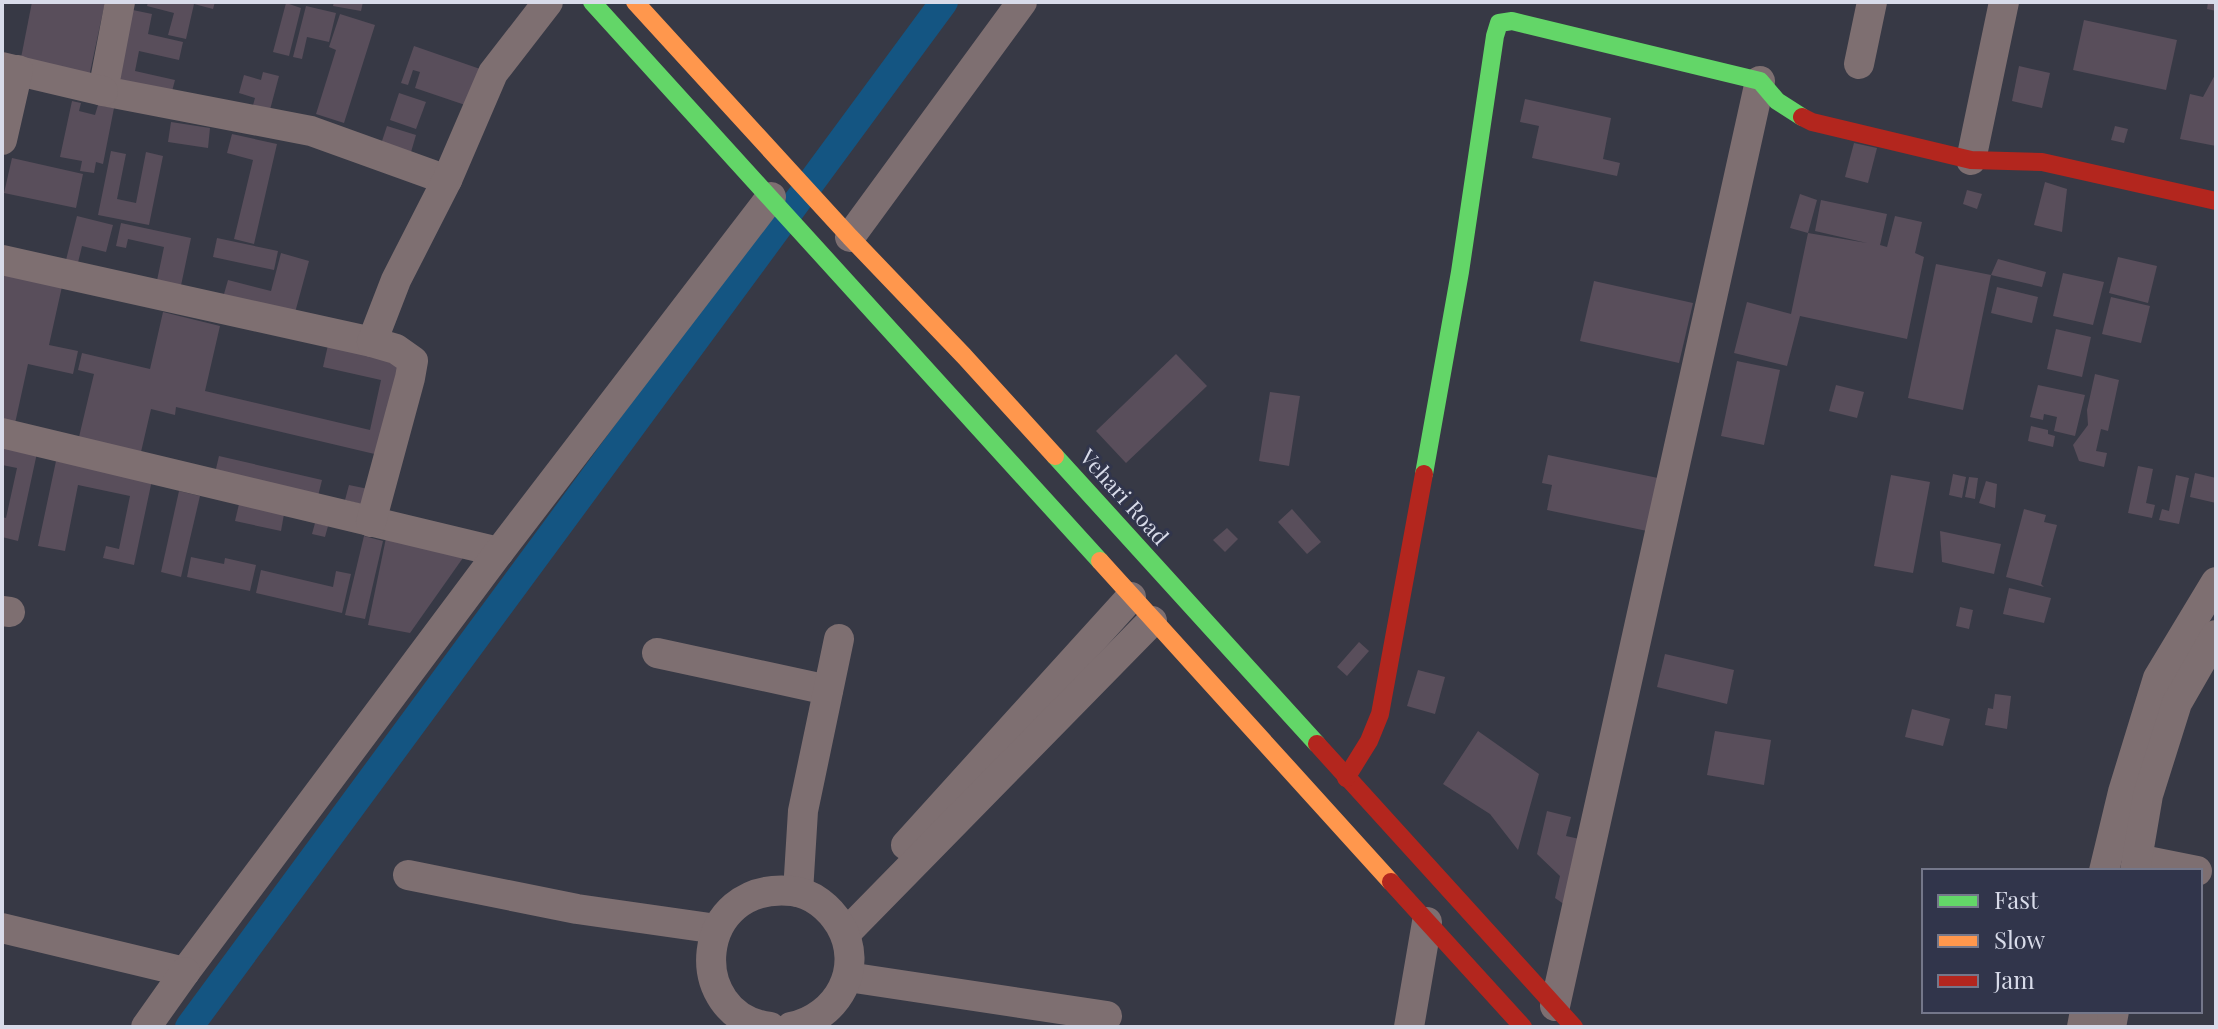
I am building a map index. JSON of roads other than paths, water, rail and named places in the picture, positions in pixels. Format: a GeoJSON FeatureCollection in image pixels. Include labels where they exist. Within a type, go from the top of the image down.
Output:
{"type":"FeatureCollection","features":[{"type":"Feature","properties":{"kind":"main road"},"geometry":{"type":"LineString","coordinates":[[592,2],[1523,1027]]}},
{"type":"Feature","properties":{"kind":"main road","name":"Vehari Road"},"geometry":{"type":"LineString","coordinates":[[635,2],[848,235],[964,356],[1565,1017]]}},
{"type":"Feature","properties":{"kind":"main road"},"geometry":{"type":"LineString","coordinates":[[1346,778],[1369,741],[1380,714],[1460,272],[1499,23],[1512,21],[1760,81],[1774,100],[1789,112],[1812,122],[1971,160],[2042,162],[2216,201]]}},
{"type":"Feature","properties":{"kind":"street"},"geometry":{"type":"LineString","coordinates":[[103,91],[120,2]]}},
{"type":"Feature","properties":{"kind":"street"},"geometry":{"type":"LineString","coordinates":[[372,342],[396,280],[447,180],[493,73],[548,2]]}},
{"type":"Feature","properties":{"kind":"street"},"geometry":{"type":"LineString","coordinates":[[848,235],[1022,2]]}},
{"type":"Feature","properties":{"kind":"street"},"geometry":{"type":"LineString","coordinates":[[1859,64],[1872,2]]}},
{"type":"Feature","properties":{"kind":"street"},"geometry":{"type":"LineString","coordinates":[[1971,160],[2004,2]]}},
{"type":"Feature","properties":{"kind":"street"},"geometry":{"type":"LineString","coordinates":[[2,140],[10,68],[103,91],[311,131],[447,180]]}},
{"type":"Feature","properties":{"kind":"street"},"geometry":{"type":"LineString","coordinates":[[1565,1017],[1760,81]]}},
{"type":"Feature","properties":{"kind":"street"},"geometry":{"type":"LineString","coordinates":[[146,1027],[499,552],[771,197]]}},
{"type":"Feature","properties":{"kind":"street"},"geometry":{"type":"LineString","coordinates":[[2,260],[372,342],[396,349],[413,361],[371,522]]}},
{"type":"Feature","properties":{"kind":"street"},"geometry":{"type":"LineString","coordinates":[[2,433],[499,552]]}},
{"type":"Feature","properties":{"kind":"street"},"geometry":{"type":"LineString","coordinates":[[2104,869],[2123,792],[2158,678],[2216,582]]}},
{"type":"Feature","properties":{"kind":"street"},"geometry":{"type":"LineString","coordinates":[[842,928],[1131,597]]}},
{"type":"Feature","properties":{"kind":"street"},"geometry":{"type":"LineString","coordinates":[[842,928],[1152,621]]}},
{"type":"Feature","properties":{"kind":"street"},"geometry":{"type":"LineString","coordinates":[[2177,869],[2136,865],[2148,795],[2177,703],[2216,635]]}},
{"type":"Feature","properties":{"kind":"street"},"geometry":{"type":"LineString","coordinates":[[798,892],[803,811],[839,639]]}},
{"type":"Feature","properties":{"kind":"street"},"geometry":{"type":"LineString","coordinates":[[657,653],[828,690]]}},
{"type":"Feature","properties":{"kind":"street"},"geometry":{"type":"LineString","coordinates":[[408,875],[577,909],[717,929]]}},
{"type":"Feature","properties":{"kind":"street"},"geometry":{"type":"LineString","coordinates":[[774,889],[798,892],[818,901],[842,928],[850,956],[848,977],[839,997],[824,1014],[805,1024],[771,1027],[740,1016],[723,999],[712,976],[710,952],[717,929],[731,909],[751,896],[774,889]]}},
{"type":"Feature","properties":{"kind":"street"},"geometry":{"type":"LineString","coordinates":[[1409,1027],[1427,922]]}},
{"type":"Feature","properties":{"kind":"street"},"geometry":{"type":"LineString","coordinates":[[2,928],[185,972]]}},
{"type":"Feature","properties":{"kind":"street"},"geometry":{"type":"LineString","coordinates":[[848,977],[1107,1016]]}},
{"type":"Feature","properties":{"kind":"waterway"},"geometry":{"type":"LineString","coordinates":[[189,1027],[944,2]]}}]}
